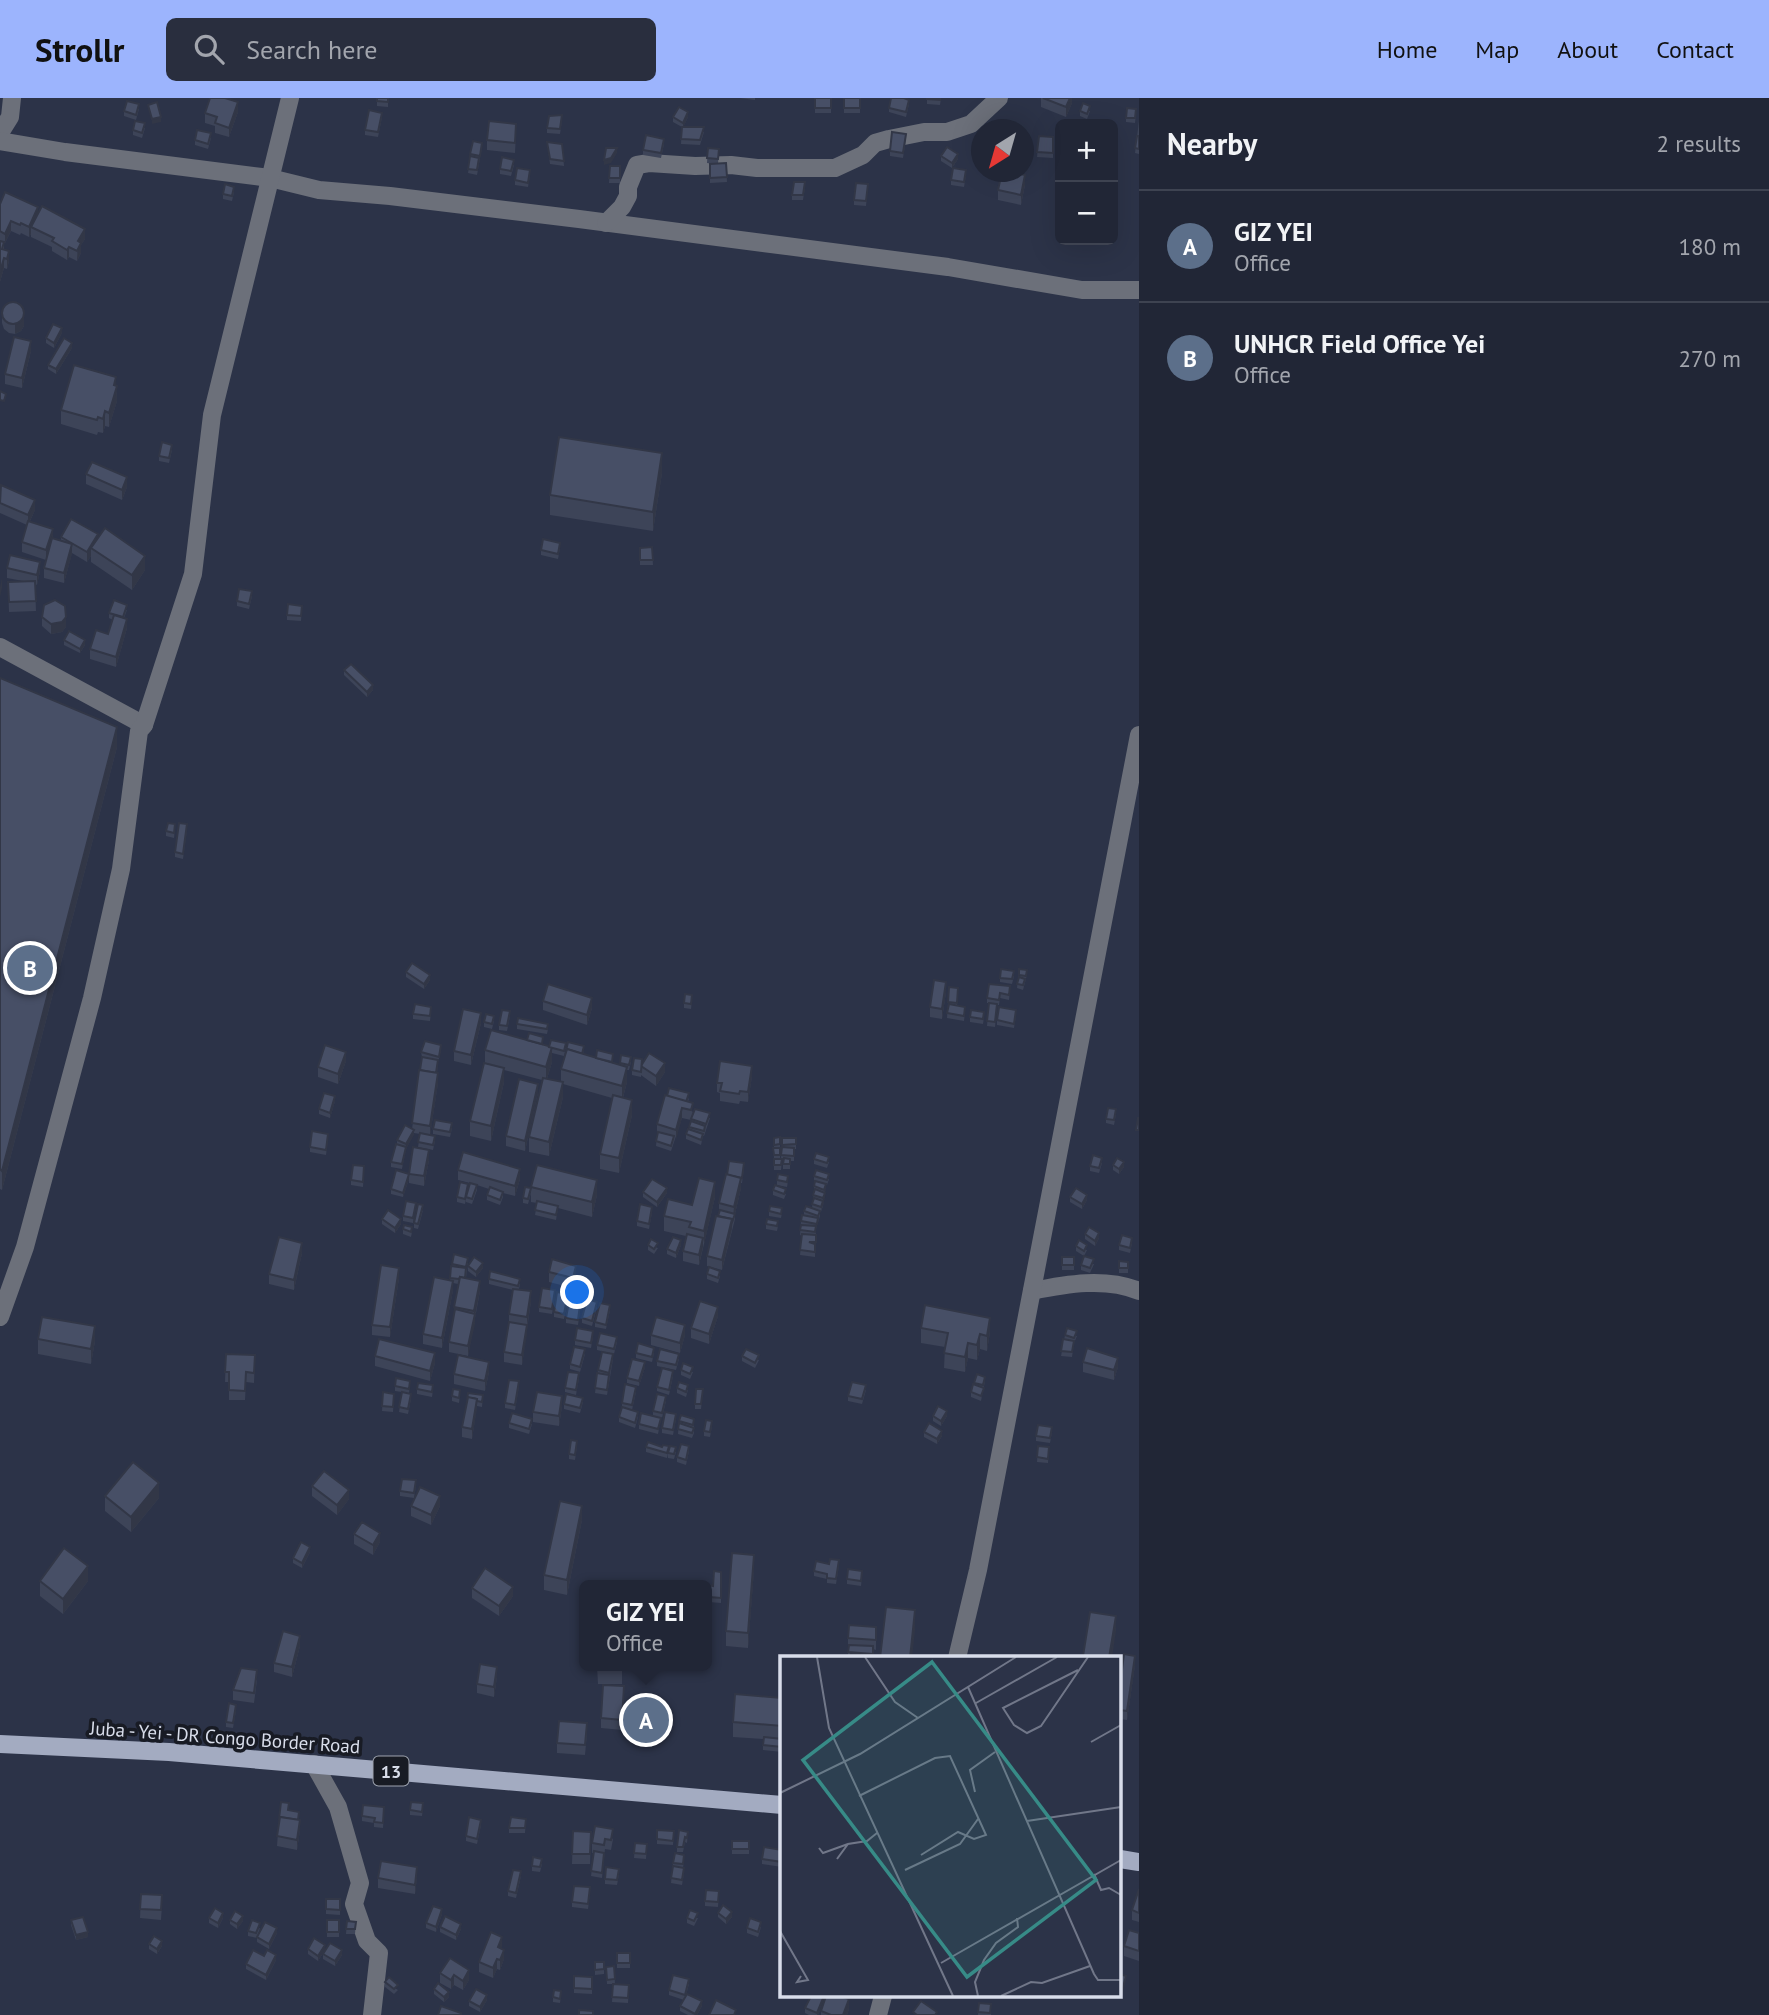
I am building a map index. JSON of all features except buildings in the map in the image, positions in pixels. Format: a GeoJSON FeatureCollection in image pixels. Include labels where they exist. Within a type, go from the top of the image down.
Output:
{"type":"FeatureCollection","features":[{"type":"Feature","properties":{"kind":"main road","name":"Juba - Yei - DR Congo Border Road"},"geometry":{"type":"LineString","coordinates":[[0,1744],[169,1752],[780,1805]]}},
{"type":"Feature","properties":{"kind":"street"},"geometry":{"type":"LineString","coordinates":[[0,133],[10,117],[12,98]]}},
{"type":"Feature","properties":{"kind":"street"},"geometry":{"type":"LineString","coordinates":[[0,1317],[25,1247],[92,998],[121,869],[139,731],[144,724],[193,574],[212,415],[290,98]]}},
{"type":"Feature","properties":{"kind":"street"},"geometry":{"type":"LineString","coordinates":[[606,223],[622,207],[628,196],[628,187],[637,165],[649,163],[835,168],[863,155],[875,143],[924,132],[947,132],[971,124],[999,98]]}},
{"type":"Feature","properties":{"kind":"street"},"geometry":{"type":"LineString","coordinates":[[0,141],[65,152],[271,178],[319,190],[390,196],[948,267],[1082,290],[1139,290]]}},
{"type":"Feature","properties":{"kind":"street"},"geometry":{"type":"LineString","coordinates":[[0,647],[144,724]]}},
{"type":"Feature","properties":{"kind":"street"},"geometry":{"type":"LineString","coordinates":[[957,1656],[978,1570],[1139,735]]}},
{"type":"Feature","properties":{"kind":"street"},"geometry":{"type":"LineString","coordinates":[[1032,1291],[1091,1282],[1126,1286],[1139,1292]]}},
{"type":"Feature","properties":{"kind":"street"},"geometry":{"type":"LineString","coordinates":[[314,1764],[338,1807],[360,1883],[354,1904],[367,1941],[379,1953],[372,2015]]}},
{"type":"Feature","properties":{"kind":"street"},"geometry":{"type":"LineString","coordinates":[[878,2015],[883,1997]]}},
{"type":"Feature","properties":{"kind":"place","name":"UNHCR Field Office Yei"},"geometry":{"type":"Point","coordinates":[30,968]}},
{"type":"Feature","properties":{"kind":"place","name":"GIZ YEI"},"geometry":{"type":"Point","coordinates":[646,1720]}}]}
